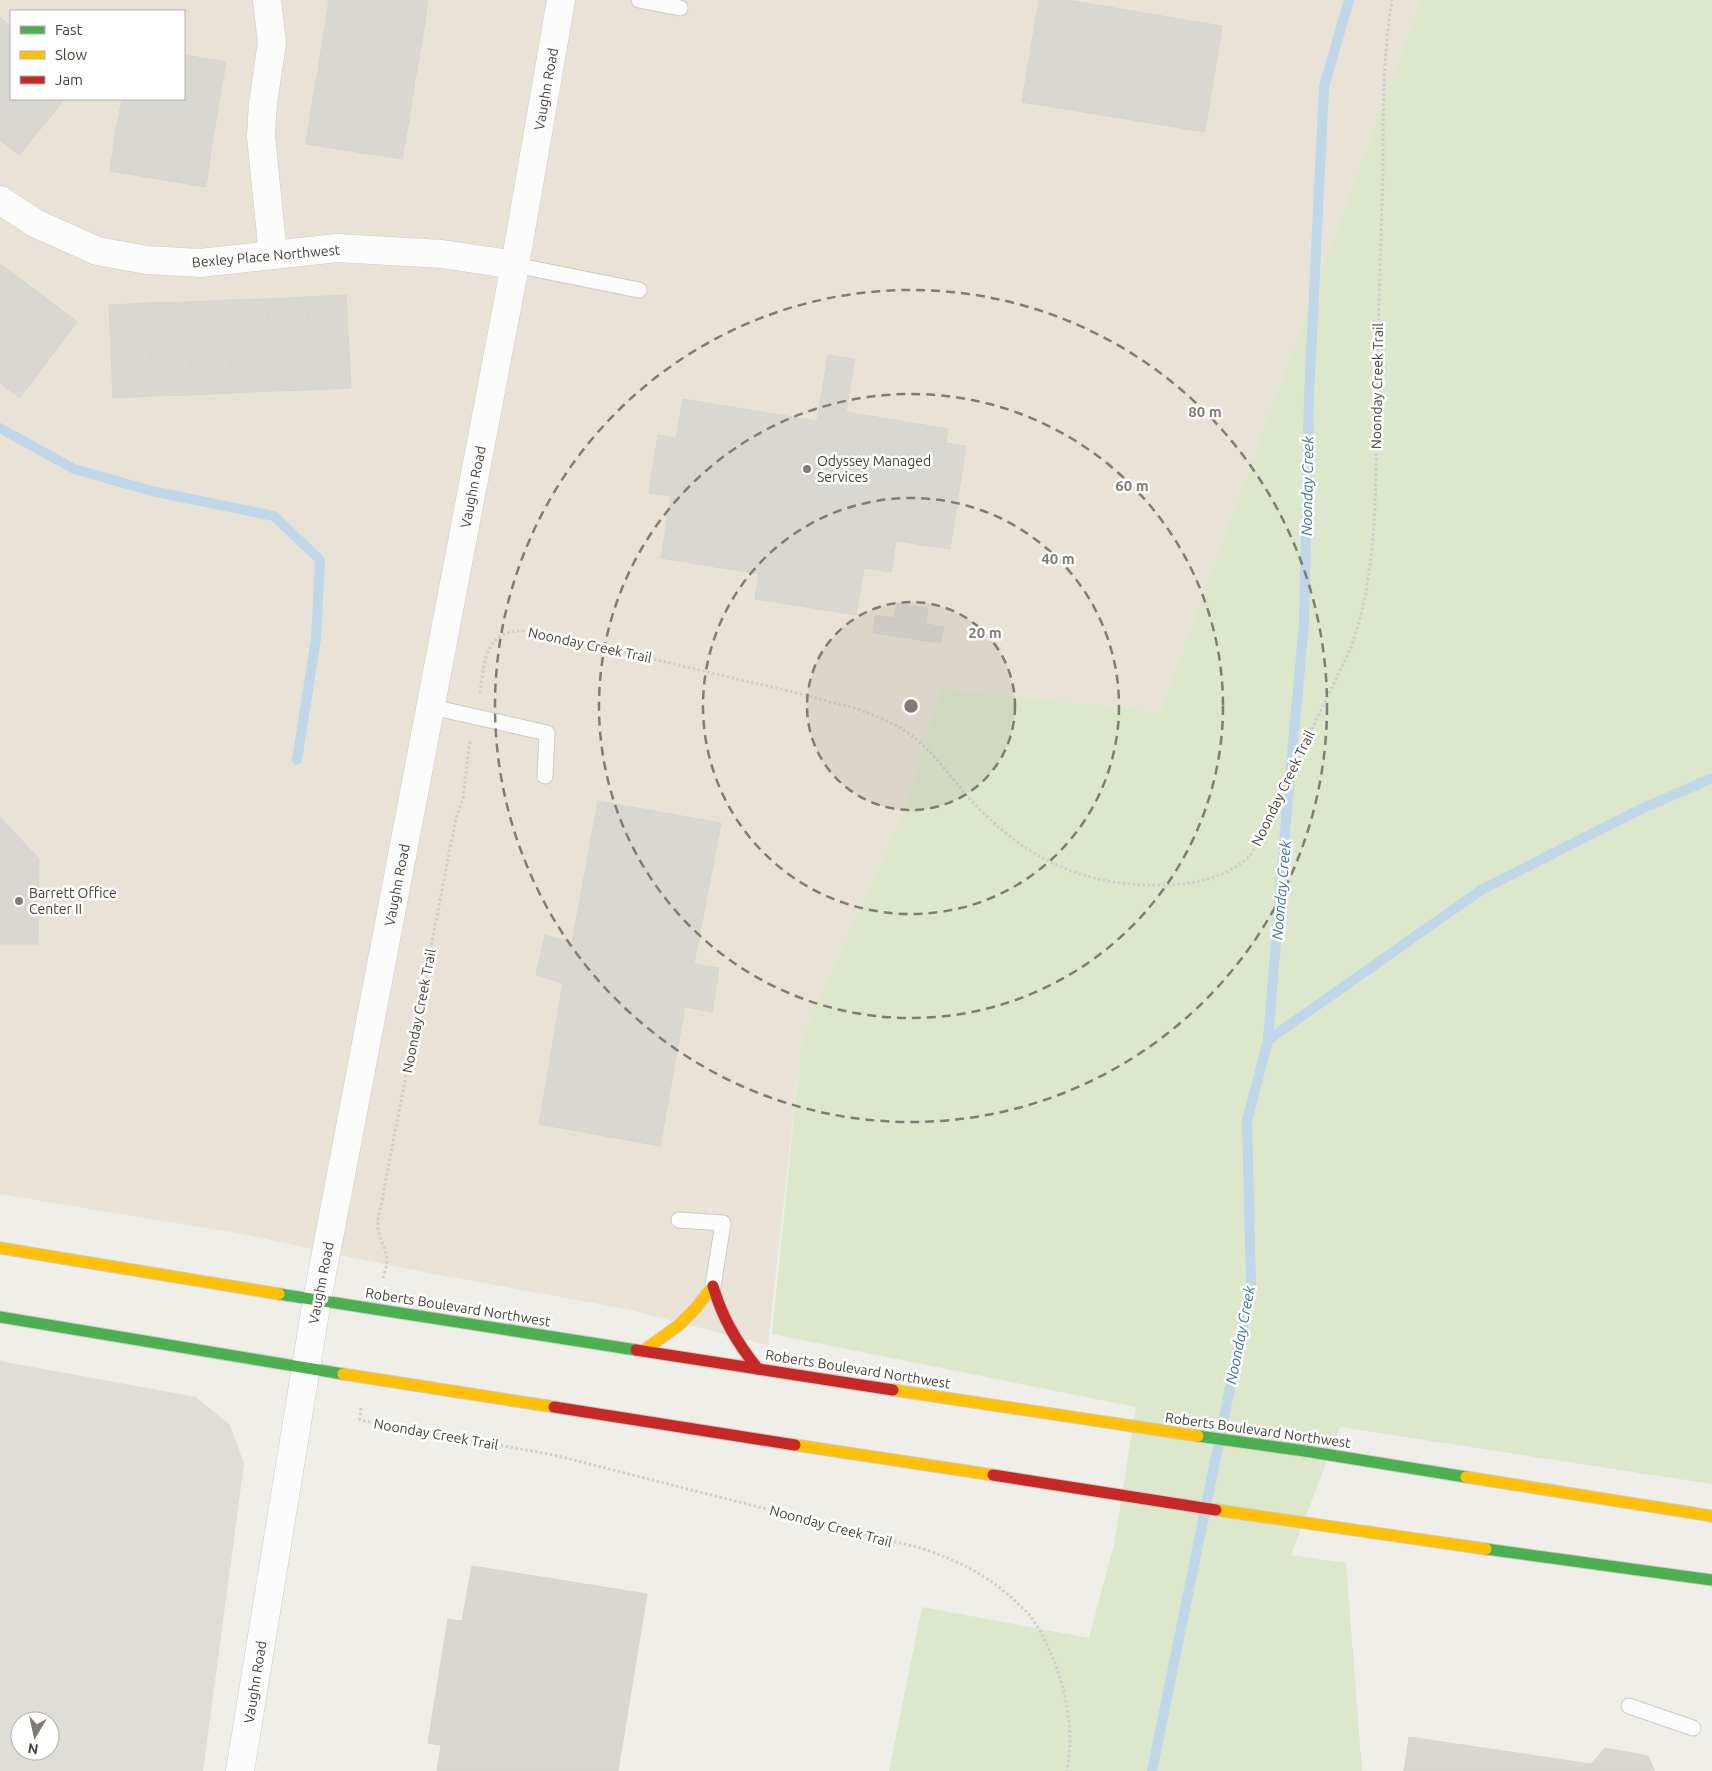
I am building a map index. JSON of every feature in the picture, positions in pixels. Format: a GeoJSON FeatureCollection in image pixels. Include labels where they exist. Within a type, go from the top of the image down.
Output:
{"type":"FeatureCollection","features":[{"type":"Feature","properties":{"kind":"street"},"geometry":{"type":"LineString","coordinates":[[267,0],[272,43],[261,136],[273,255]]}},
{"type":"Feature","properties":{"kind":"street","name":"Vaughn Road"},"geometry":{"type":"LineString","coordinates":[[240,1771],[317,1300],[515,266],[561,0]]}},
{"type":"Feature","properties":{"kind":"street","name":"Bexley Place Northwest"},"geometry":{"type":"LineString","coordinates":[[0,200],[35,223],[97,250],[147,260],[200,263],[337,248],[442,254],[515,266]]}},
{"type":"Feature","properties":{"kind":"street","name":"Roberts Boulevard Northwest"},"geometry":{"type":"LineString","coordinates":[[0,1248],[376,1310],[1132,1427],[1305,1451],[1712,1516]]}},
{"type":"Feature","properties":{"kind":"street"},"geometry":{"type":"LineString","coordinates":[[643,1351],[679,1325],[696,1308],[713,1286]]}},
{"type":"Feature","properties":{"kind":"street"},"geometry":{"type":"LineString","coordinates":[[713,1286],[718,1308],[727,1327],[758,1369]]}},
{"type":"Feature","properties":{"kind":"street"},"geometry":{"type":"LineString","coordinates":[[0,1317],[365,1378],[1121,1496],[1291,1522],[1712,1580]]}},
{"type":"Feature","properties":{"kind":"lane"},"geometry":{"type":"LineString","coordinates":[[639,0],[680,8]]}},
{"type":"Feature","properties":{"kind":"lane"},"geometry":{"type":"LineString","coordinates":[[515,266],[639,290]]}},
{"type":"Feature","properties":{"kind":"lane"},"geometry":{"type":"LineString","coordinates":[[432,707],[547,733],[545,776]]}},
{"type":"Feature","properties":{"kind":"lane"},"geometry":{"type":"LineString","coordinates":[[679,1220],[723,1223],[713,1286]]}},
{"type":"Feature","properties":{"kind":"lane"},"geometry":{"type":"LineString","coordinates":[[1629,1706],[1694,1728]]}},
{"type":"Feature","properties":{"kind":"path","name":"Noonday Creek Trail"},"geometry":{"type":"LineString","coordinates":[[376,1310],[388,1259],[378,1227],[384,1202],[384,1190],[456,818],[463,798],[469,746],[476,717],[485,658],[491,644],[500,636],[519,630],[534,632],[798,693],[865,712],[888,721],[908,733],[924,746],[988,818],[1015,841],[1030,852],[1083,876],[1140,886],[1182,884],[1214,876],[1234,868],[1252,853],[1355,636],[1370,562],[1375,497],[1383,124],[1387,46],[1392,0]]}},
{"type":"Feature","properties":{"kind":"path","name":"Noonday Creek Trail"},"geometry":{"type":"LineString","coordinates":[[365,1378],[360,1420],[554,1455],[615,1469],[924,1549],[953,1559],[981,1573],[1031,1617],[1049,1650],[1067,1708],[1070,1741],[1066,1771]]}},
{"type":"Feature","properties":{"kind":"shaded area"},"geometry":{"type":"Polygon","coordinates":[[[0,0],[1421,0],[1160,712],[941,690],[905,808],[802,1037],[768,1345],[626,1309],[402,1268],[237,1233],[0,1194],[0,0]]]}},
{"type":"Feature","properties":{"kind":"shaded area"},"geometry":{"type":"Polygon","coordinates":[[[0,1361],[196,1397],[230,1425],[244,1464],[203,1771],[0,1771],[0,1361]]]}},
{"type":"Feature","properties":{"kind":"green space"},"geometry":{"type":"Polygon","coordinates":[[[1421,0],[1712,0],[1712,1484],[1340,1427],[1291,1555],[1346,1563],[1362,1771],[889,1771],[922,1607],[1089,1638],[1114,1545],[1136,1407],[772,1334],[802,1037],[905,808],[941,689],[1160,712],[1421,0]]]}},
{"type":"Feature","properties":{"kind":"building"},"geometry":{"type":"Polygon","coordinates":[[[329,0],[428,1],[422,41],[325,25],[329,0]]]}},
{"type":"Feature","properties":{"kind":"building"},"geometry":{"type":"Polygon","coordinates":[[[1039,0],[1067,0],[1222,26],[1205,132],[1022,102],[1039,0]]]}},
{"type":"Feature","properties":{"kind":"building"},"geometry":{"type":"Polygon","coordinates":[[[0,17],[10,25],[10,32],[0,45],[0,17]]]}},
{"type":"Feature","properties":{"kind":"building"},"geometry":{"type":"Polygon","coordinates":[[[325,25],[422,41],[415,80],[319,65],[325,25]]]}},
{"type":"Feature","properties":{"kind":"building"},"geometry":{"type":"Polygon","coordinates":[[[10,32],[10,100],[0,113],[0,45],[10,32]]]}},
{"type":"Feature","properties":{"kind":"building"},"geometry":{"type":"Polygon","coordinates":[[[185,55],[226,62],[219,103],[185,97],[185,55]]]}},
{"type":"Feature","properties":{"kind":"building"},"geometry":{"type":"Polygon","coordinates":[[[319,65],[415,80],[409,120],[312,104],[319,65]]]}},
{"type":"Feature","properties":{"kind":"building"},"geometry":{"type":"Polygon","coordinates":[[[185,97],[219,103],[212,145],[116,130],[122,100],[185,100],[185,97]]]}},
{"type":"Feature","properties":{"kind":"building"},"geometry":{"type":"Polygon","coordinates":[[[10,100],[64,100],[19,155],[0,140],[0,113],[10,100]]]}},
{"type":"Feature","properties":{"kind":"building"},"geometry":{"type":"Polygon","coordinates":[[[312,104],[409,120],[402,159],[306,144],[312,104]]]}},
{"type":"Feature","properties":{"kind":"building"},"geometry":{"type":"Polygon","coordinates":[[[116,130],[212,145],[206,187],[110,171],[116,130]]]}},
{"type":"Feature","properties":{"kind":"building"},"geometry":{"type":"Polygon","coordinates":[[[0,264],[14,274],[0,292],[0,264]]]}},
{"type":"Feature","properties":{"kind":"building"},"geometry":{"type":"Polygon","coordinates":[[[14,274],[46,298],[0,358],[0,292],[14,274]]]}},
{"type":"Feature","properties":{"kind":"building"},"geometry":{"type":"Polygon","coordinates":[[[346,295],[351,388],[311,390],[307,297],[346,295]]]}},
{"type":"Feature","properties":{"kind":"building"},"geometry":{"type":"Polygon","coordinates":[[[307,297],[311,390],[271,391],[267,299],[307,297]]]}},
{"type":"Feature","properties":{"kind":"building"},"geometry":{"type":"Polygon","coordinates":[[[46,298],[77,322],[20,398],[0,383],[0,358],[46,298]]]}},
{"type":"Feature","properties":{"kind":"building"},"geometry":{"type":"Polygon","coordinates":[[[267,299],[271,391],[232,393],[228,300],[267,299]]]}},
{"type":"Feature","properties":{"kind":"building"},"geometry":{"type":"Polygon","coordinates":[[[228,300],[232,393],[192,395],[188,302],[228,300]]]}},
{"type":"Feature","properties":{"kind":"building"},"geometry":{"type":"Polygon","coordinates":[[[188,302],[192,395],[152,396],[149,303],[188,302]]]}},
{"type":"Feature","properties":{"kind":"building"},"geometry":{"type":"Polygon","coordinates":[[[149,303],[152,396],[113,398],[109,305],[149,303]]]}},
{"type":"Feature","properties":{"kind":"building","name":"Odyssey Managed Services"},"geometry":{"type":"Polygon","coordinates":[[[828,355],[855,359],[846,412],[948,429],[946,443],[966,446],[950,549],[896,541],[891,572],[864,568],[856,615],[755,599],[759,574],[661,558],[671,496],[649,493],[658,435],[676,438],[683,399],[817,421],[828,355]]]}},
{"type":"Feature","properties":{"kind":"building"},"geometry":{"type":"Polygon","coordinates":[[[897,603],[928,608],[926,624],[944,627],[941,643],[873,633],[875,615],[894,618],[897,603]]]}},
{"type":"Feature","properties":{"kind":"building"},"geometry":{"type":"Polygon","coordinates":[[[598,801],[721,823],[694,964],[719,968],[712,1012],[685,1007],[660,1146],[539,1124],[563,983],[536,975],[545,935],[572,943],[598,801]]]}},
{"type":"Feature","properties":{"kind":"building","name":"Barrett Office Center II"},"geometry":{"type":"Polygon","coordinates":[[[0,817],[39,859],[38,944],[0,944],[0,817]]]}},
{"type":"Feature","properties":{"kind":"building"},"geometry":{"type":"Polygon","coordinates":[[[472,1566],[647,1594],[618,1771],[437,1771],[441,1745],[428,1743],[448,1619],[462,1621],[472,1566]]]}},
{"type":"Feature","properties":{"kind":"building"},"geometry":{"type":"Polygon","coordinates":[[[1409,1737],[1591,1764],[1605,1748],[1648,1756],[1655,1771],[1404,1771],[1409,1737]]]}},
{"type":"Feature","properties":{"kind":"waterway","name":"Noonday Creek"},"geometry":{"type":"LineString","coordinates":[[1152,1771],[1251,1285],[1247,1121],[1268,1040],[1304,624],[1309,396],[1324,87],[1349,0]]}},
{"type":"Feature","properties":{"kind":"waterway"},"geometry":{"type":"LineString","coordinates":[[0,428],[74,469],[152,491],[274,516],[320,560],[316,639],[297,760]]}},
{"type":"Feature","properties":{"kind":"waterway"},"geometry":{"type":"LineString","coordinates":[[1268,1040],[1481,890],[1639,810],[1712,778]]}},
{"type":"Feature","properties":{"kind":"traffic: fast"},"geometry":{"type":"LineString","coordinates":[[279,1294],[636,1350]]}},
{"type":"Feature","properties":{"kind":"traffic: fast"},"geometry":{"type":"LineString","coordinates":[[0,1317],[343,1374]]}},
{"type":"Feature","properties":{"kind":"traffic: fast"},"geometry":{"type":"LineString","coordinates":[[1198,1436],[1466,1477]]}},
{"type":"Feature","properties":{"kind":"traffic: fast"},"geometry":{"type":"LineString","coordinates":[[1486,1549],[1712,1580]]}},
{"type":"Feature","properties":{"kind":"traffic: slow"},"geometry":{"type":"LineString","coordinates":[[0,1248],[279,1294]]}},
{"type":"Feature","properties":{"kind":"traffic: slow"},"geometry":{"type":"LineString","coordinates":[[643,1351],[679,1325],[696,1308],[713,1286]]}},
{"type":"Feature","properties":{"kind":"traffic: slow"},"geometry":{"type":"LineString","coordinates":[[343,1374],[554,1407]]}},
{"type":"Feature","properties":{"kind":"traffic: slow"},"geometry":{"type":"LineString","coordinates":[[893,1390],[1198,1436]]}},
{"type":"Feature","properties":{"kind":"traffic: slow"},"geometry":{"type":"LineString","coordinates":[[795,1445],[993,1475]]}},
{"type":"Feature","properties":{"kind":"traffic: slow"},"geometry":{"type":"LineString","coordinates":[[1466,1477],[1712,1516]]}},
{"type":"Feature","properties":{"kind":"traffic: slow"},"geometry":{"type":"LineString","coordinates":[[1216,1510],[1486,1549]]}},
{"type":"Feature","properties":{"kind":"traffic: jam"},"geometry":{"type":"LineString","coordinates":[[713,1286],[731,1330],[743,1350],[758,1369]]}},
{"type":"Feature","properties":{"kind":"traffic: jam"},"geometry":{"type":"LineString","coordinates":[[636,1350],[893,1390]]}},
{"type":"Feature","properties":{"kind":"traffic: jam"},"geometry":{"type":"LineString","coordinates":[[554,1407],[795,1445]]}},
{"type":"Feature","properties":{"kind":"traffic: jam"},"geometry":{"type":"LineString","coordinates":[[993,1475],[1216,1510]]}},
{"type":"Feature","properties":{"kind":"place","name":"Odyssey Managed Services"},"geometry":{"type":"Point","coordinates":[807,469]}},
{"type":"Feature","properties":{"kind":"place","name":"Barrett Office Center II"},"geometry":{"type":"Point","coordinates":[19,901]}}]}
